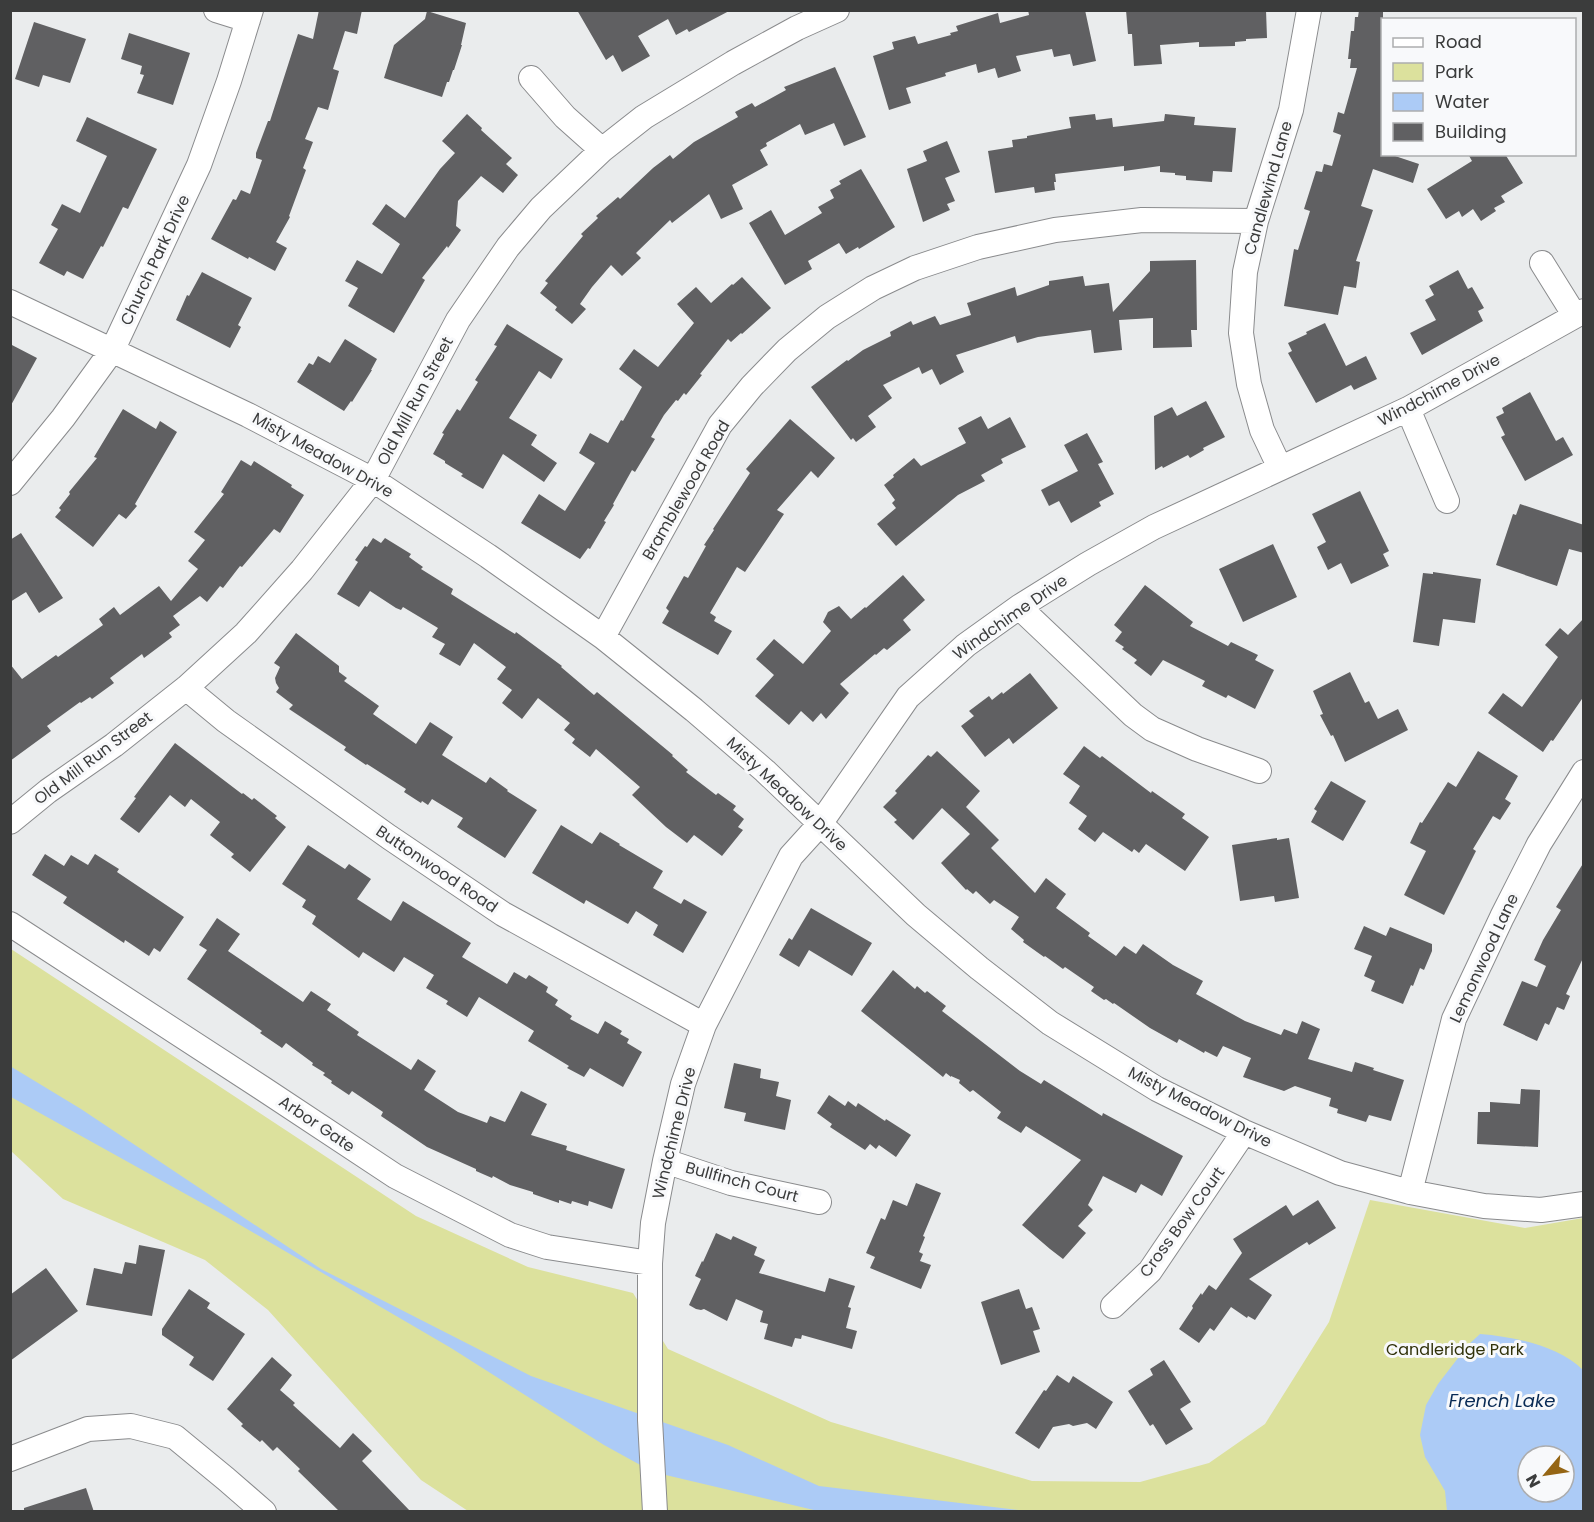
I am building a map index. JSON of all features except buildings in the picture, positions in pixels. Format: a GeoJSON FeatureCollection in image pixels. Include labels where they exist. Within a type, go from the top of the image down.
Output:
{"type":"FeatureCollection","features":[{"type":"Feature","properties":{"kind":"street"},"geometry":{"type":"LineString","coordinates":[[216,10],[249,15]]}},
{"type":"Feature","properties":{"kind":"street","name":"Old Mill Run Street"},"geometry":{"type":"LineString","coordinates":[[10,822],[186,688],[246,633],[302,570],[373,480],[458,320],[508,247],[542,208],[602,150],[644,117],[796,28],[837,10]]}},
{"type":"Feature","properties":{"kind":"street","name":"Candlewind Lane"},"geometry":{"type":"LineString","coordinates":[[1280,468],[1262,430],[1252,396],[1241,333],[1245,272],[1256,221],[1291,110],[1309,10]]}},
{"type":"Feature","properties":{"kind":"street","name":"Church Park Drive"},"geometry":{"type":"LineString","coordinates":[[10,483],[63,418],[113,349],[199,165],[230,81],[249,15]]}},
{"type":"Feature","properties":{"kind":"street"},"geometry":{"type":"LineString","coordinates":[[531,78],[565,117],[602,150]]}},
{"type":"Feature","properties":{"kind":"street","name":"Bramblewood Road"},"geometry":{"type":"LineString","coordinates":[[603,637],[720,425],[752,386],[787,350],[827,317],[873,288],[915,268],[978,248],[1055,230],[1142,220],[1256,221]]}},
{"type":"Feature","properties":{"kind":"street"},"geometry":{"type":"LineString","coordinates":[[1542,263],[1579,313]]}},
{"type":"Feature","properties":{"kind":"street","name":"Misty Meadow Drive"},"geometry":{"type":"LineString","coordinates":[[10,302],[248,414],[373,480],[489,556],[603,637],[694,710],[765,771],[916,915],[979,968],[1050,1023],[1157,1089],[1244,1132],[1340,1173],[1410,1192],[1484,1206],[1541,1210],[1584,1204]]}},
{"type":"Feature","properties":{"kind":"street","name":"Windchime Drive"},"geometry":{"type":"LineString","coordinates":[[655,1512],[650,1420],[650,1263],[653,1223],[683,1084],[704,1025],[791,856],[820,824],[908,698],[966,645],[1019,607],[1088,564],[1154,527],[1408,409],[1579,313]]}},
{"type":"Feature","properties":{"kind":"street"},"geometry":{"type":"LineString","coordinates":[[1408,409],[1447,501]]}},
{"type":"Feature","properties":{"kind":"street"},"geometry":{"type":"LineString","coordinates":[[1019,607],[1132,715],[1152,729],[1197,749],[1259,771]]}},
{"type":"Feature","properties":{"kind":"street","name":"Buttonwood Road"},"geometry":{"type":"LineString","coordinates":[[186,688],[264,749],[503,914],[704,1025]]}},
{"type":"Feature","properties":{"kind":"street","name":"Lemonwood Lane"},"geometry":{"type":"LineString","coordinates":[[1410,1192],[1454,1019],[1539,844],[1584,772]]}},
{"type":"Feature","properties":{"kind":"street","name":"Arbor Gate"},"geometry":{"type":"LineString","coordinates":[[10,924],[395,1176],[510,1235],[547,1247],[650,1263]]}},
{"type":"Feature","properties":{"kind":"street","name":"Cross Bow Court"},"geometry":{"type":"LineString","coordinates":[[1113,1306],[1150,1271],[1244,1132]]}},
{"type":"Feature","properties":{"kind":"street","name":"Bullfinch Court"},"geometry":{"type":"LineString","coordinates":[[665,1161],[731,1183],[819,1202]]}},
{"type":"Feature","properties":{"kind":"street"},"geometry":{"type":"LineString","coordinates":[[10,1459],[88,1430],[131,1426],[175,1437],[264,1512]]}},
{"type":"Feature","properties":{"kind":"green space","name":"Candleridge Park"},"geometry":{"type":"Polygon","coordinates":[[[11,949],[416,1216],[528,1267],[633,1293],[668,1349],[831,1422],[1032,1481],[1140,1482],[1209,1463],[1265,1424],[1329,1322],[1370,1200],[1525,1228],[1583,1218],[1583,1511],[468,1511],[421,1480],[268,1310],[205,1260],[63,1199],[11,1151],[11,949]]]}},
{"type":"Feature","properties":{"kind":"water"},"geometry":{"type":"Polygon","coordinates":[[[10,1066],[81,1109],[321,1269],[531,1376],[728,1445],[819,1486],[1027,1511],[818,1511],[653,1472],[604,1445],[451,1348],[218,1212],[11,1097],[10,1066]]]}},
{"type":"Feature","properties":{"kind":"water","name":"French Lake"},"geometry":{"type":"Polygon","coordinates":[[[1480,1334],[1507,1337],[1535,1344],[1573,1361],[1583,1370],[1583,1511],[1447,1511],[1445,1491],[1425,1457],[1420,1435],[1426,1405],[1438,1384],[1468,1345],[1480,1334]]]}}]}
